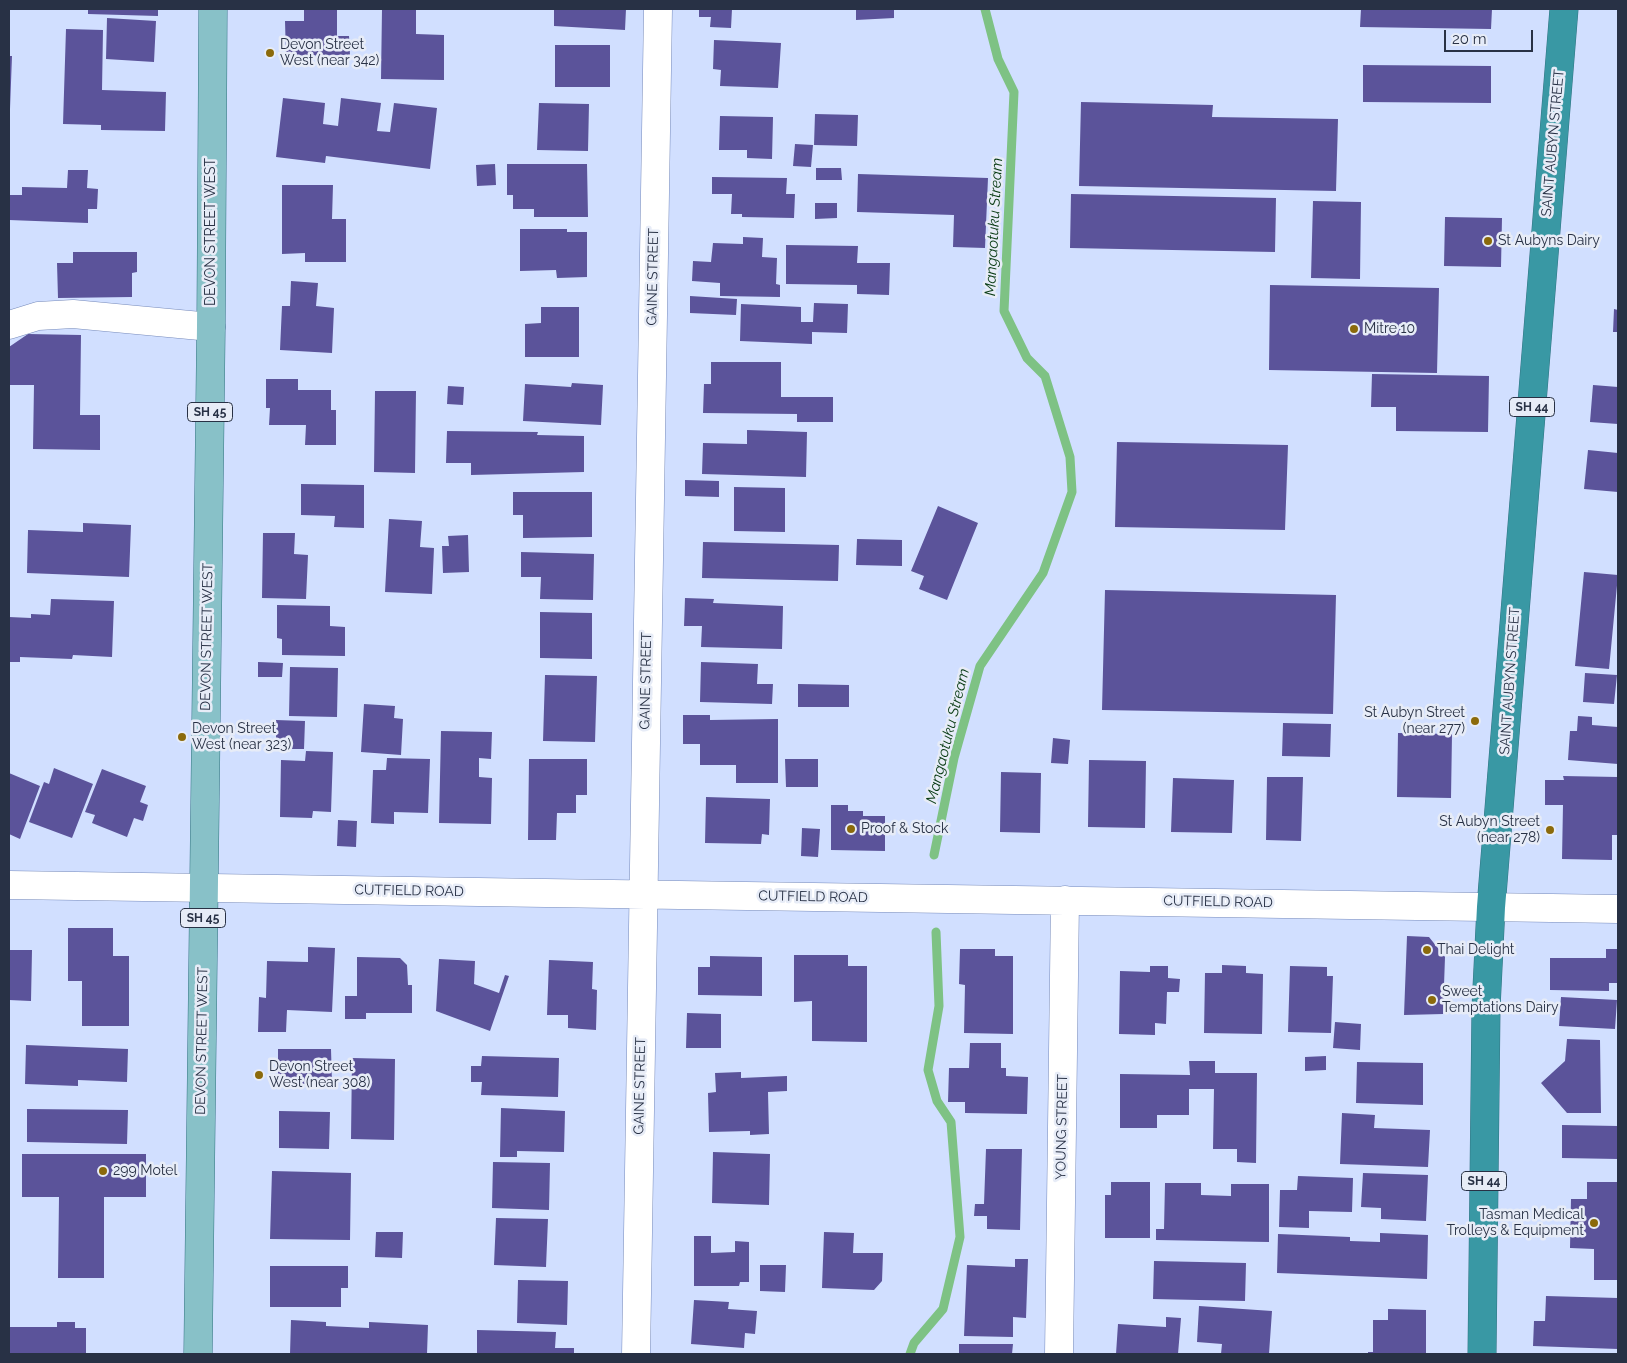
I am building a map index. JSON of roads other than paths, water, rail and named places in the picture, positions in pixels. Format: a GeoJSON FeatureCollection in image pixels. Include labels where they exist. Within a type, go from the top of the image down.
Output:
{"type":"FeatureCollection","features":[{"type":"Feature","properties":{"kind":"highway","name":"SAINT AUBYN STREET"},"geometry":{"type":"LineString","coordinates":[[1482,1354],[1486,1008],[1491,907],[1564,9]]}},
{"type":"Feature","properties":{"kind":"main road","name":"DEVON STREET WEST"},"geometry":{"type":"LineString","coordinates":[[198,1354],[211,328],[213,9]]}},
{"type":"Feature","properties":{"kind":"street","name":"GAINE STREET"},"geometry":{"type":"LineString","coordinates":[[636,1354],[658,9]]}},
{"type":"Feature","properties":{"kind":"street"},"geometry":{"type":"LineString","coordinates":[[9,325],[38,316],[73,314],[211,328]]}},
{"type":"Feature","properties":{"kind":"street","name":"CUTFIELD ROAD"},"geometry":{"type":"LineString","coordinates":[[9,885],[1618,909]]}},
{"type":"Feature","properties":{"kind":"street","name":"YOUNG STREET"},"geometry":{"type":"LineString","coordinates":[[1059,1354],[1065,900]]}},
{"type":"Feature","properties":{"kind":"waterway","name":"Mangaotuku Stream"},"geometry":{"type":"LineString","coordinates":[[934,855],[954,758],[980,666],[1043,573],[1072,492],[1070,457],[1045,376],[1027,358],[1004,311],[1014,92],[998,59],[985,9]]}},
{"type":"Feature","properties":{"kind":"waterway","name":"Mangaotuku Stream"},"geometry":{"type":"LineString","coordinates":[[910,1354],[914,1343],[943,1309],[960,1237],[951,1122],[937,1101],[928,1070],[939,1006],[936,932]]}},
{"type":"Feature","properties":{"kind":"place","name":"Devon Street West (near 342)"},"geometry":{"type":"Point","coordinates":[270,53]}},
{"type":"Feature","properties":{"kind":"place","name":"St Aubyns Dairy"},"geometry":{"type":"Point","coordinates":[1488,241]}},
{"type":"Feature","properties":{"kind":"place","name":"Mitre 10"},"geometry":{"type":"Point","coordinates":[1354,329]}},
{"type":"Feature","properties":{"kind":"place","name":"St Aubyn Street (near 277)"},"geometry":{"type":"Point","coordinates":[1475,721]}},
{"type":"Feature","properties":{"kind":"place","name":"Devon Street West (near 323)"},"geometry":{"type":"Point","coordinates":[182,737]}},
{"type":"Feature","properties":{"kind":"place","name":"Proof & Stock"},"geometry":{"type":"Point","coordinates":[851,829]}},
{"type":"Feature","properties":{"kind":"place","name":"St Aubyn Street (near 278)"},"geometry":{"type":"Point","coordinates":[1550,830]}},
{"type":"Feature","properties":{"kind":"place","name":"Thai Delight"},"geometry":{"type":"Point","coordinates":[1427,950]}},
{"type":"Feature","properties":{"kind":"place","name":"Sweet Temptations Dairy"},"geometry":{"type":"Point","coordinates":[1432,1000]}},
{"type":"Feature","properties":{"kind":"place","name":"Devon Street West (near 308)"},"geometry":{"type":"Point","coordinates":[259,1075]}},
{"type":"Feature","properties":{"kind":"place","name":"299 Motel"},"geometry":{"type":"Point","coordinates":[103,1171]}},
{"type":"Feature","properties":{"kind":"place","name":"Tasman Medical Trolleys & Equipment"},"geometry":{"type":"Point","coordinates":[1594,1223]}}]}
